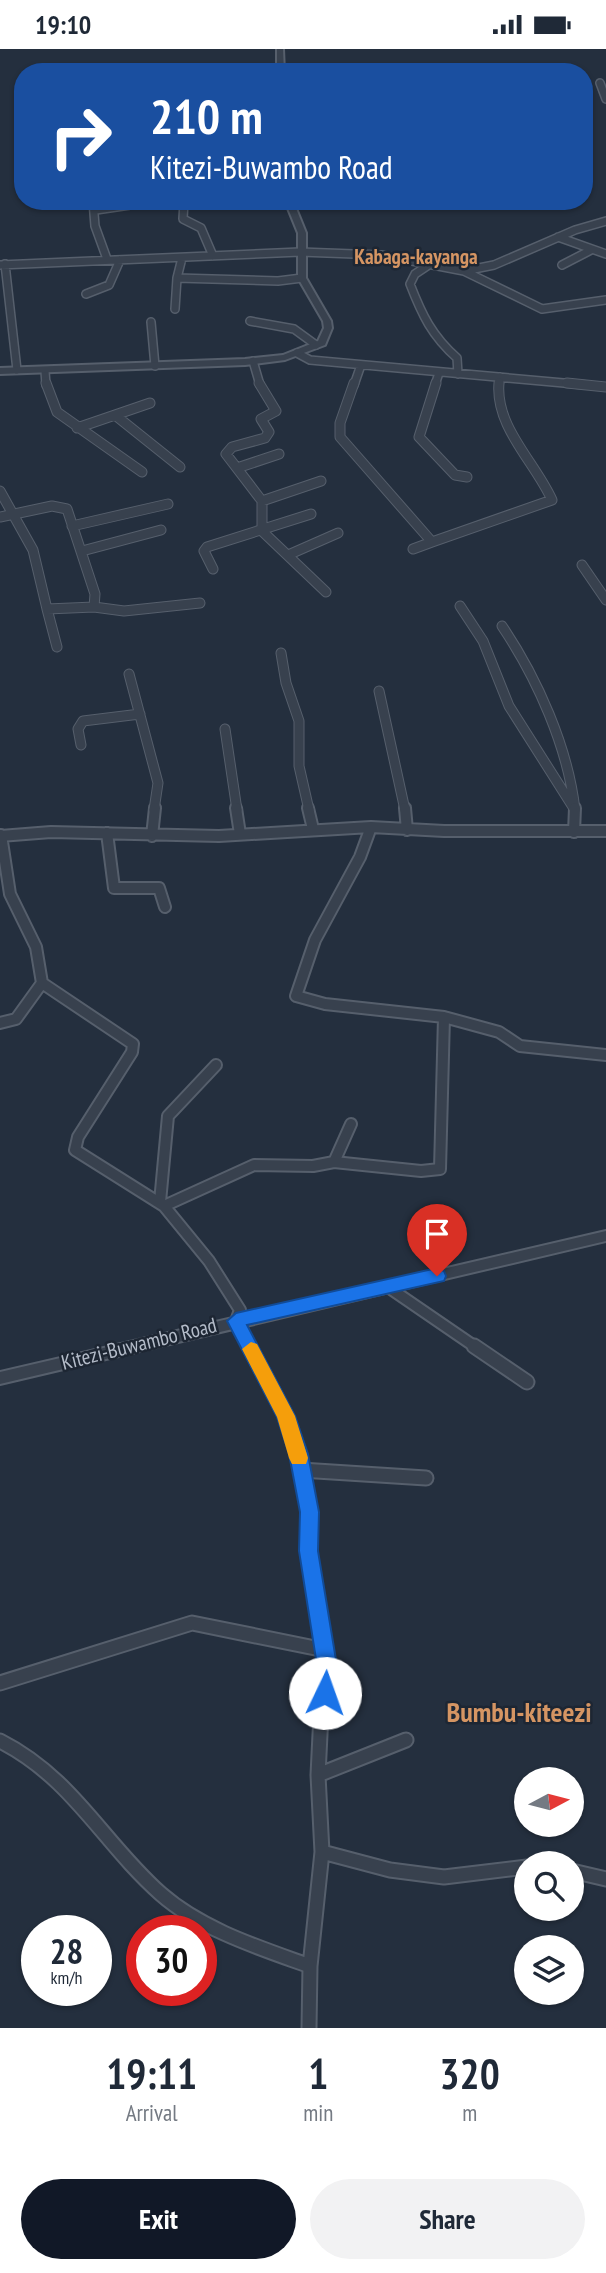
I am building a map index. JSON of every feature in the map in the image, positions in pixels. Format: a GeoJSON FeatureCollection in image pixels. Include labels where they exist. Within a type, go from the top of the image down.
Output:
{"type":"FeatureCollection","features":[{"type":"Feature","properties":{"kind":"street"},"geometry":{"type":"LineString","coordinates":[[600,83],[606,99]]}},
{"type":"Feature","properties":{"kind":"street"},"geometry":{"type":"LineString","coordinates":[[96,210],[95,226],[107,259]]}},
{"type":"Feature","properties":{"kind":"street"},"geometry":{"type":"LineString","coordinates":[[184,210],[183,219],[201,228],[213,256]]}},
{"type":"Feature","properties":{"kind":"street"},"geometry":{"type":"LineString","coordinates":[[0,370],[45,371],[253,362],[297,353],[322,343],[327,321],[302,278],[302,233],[293,210]]}},
{"type":"Feature","properties":{"kind":"street"},"geometry":{"type":"LineString","coordinates":[[464,271],[494,265],[558,237],[606,221]]}},
{"type":"Feature","properties":{"kind":"street"},"geometry":{"type":"LineString","coordinates":[[558,237],[606,254]]}},
{"type":"Feature","properties":{"kind":"street"},"geometry":{"type":"LineString","coordinates":[[562,265],[592,250]]}},
{"type":"Feature","properties":{"kind":"street"},"geometry":{"type":"LineString","coordinates":[[17,370],[3,265],[300,251],[381,255],[464,271],[542,309],[606,300]]}},
{"type":"Feature","properties":{"kind":"street"},"geometry":{"type":"LineString","coordinates":[[175,309],[177,278],[182,257]]}},
{"type":"Feature","properties":{"kind":"street"},"geometry":{"type":"LineString","coordinates":[[86,294],[109,285],[120,260]]}},
{"type":"Feature","properties":{"kind":"street"},"geometry":{"type":"LineString","coordinates":[[430,264],[415,274],[410,284],[425,323],[437,341],[457,358],[458,374]]}},
{"type":"Feature","properties":{"kind":"street"},"geometry":{"type":"LineString","coordinates":[[177,278],[278,281],[302,278]]}},
{"type":"Feature","properties":{"kind":"street"},"geometry":{"type":"LineString","coordinates":[[250,321],[277,323],[304,332],[316,345]]}},
{"type":"Feature","properties":{"kind":"street"},"geometry":{"type":"LineString","coordinates":[[151,322],[155,366]]}},
{"type":"Feature","properties":{"kind":"street"},"geometry":{"type":"LineString","coordinates":[[297,353],[310,360],[606,387]]}},
{"type":"Feature","properties":{"kind":"street"},"geometry":{"type":"LineString","coordinates":[[253,362],[259,383],[276,411],[261,419],[269,432],[265,438],[232,447],[226,454],[262,501],[262,531],[326,592]]}},
{"type":"Feature","properties":{"kind":"street"},"geometry":{"type":"LineString","coordinates":[[361,365],[340,423],[340,437],[432,542]]}},
{"type":"Feature","properties":{"kind":"street"},"geometry":{"type":"LineString","coordinates":[[45,371],[46,391],[52,405],[77,428],[103,442],[142,472]]}},
{"type":"Feature","properties":{"kind":"street"},"geometry":{"type":"LineString","coordinates":[[439,373],[419,437],[455,475],[467,477]]}},
{"type":"Feature","properties":{"kind":"street"},"geometry":{"type":"LineString","coordinates":[[413,549],[552,500],[545,480],[500,412],[496,391],[500,377]]}},
{"type":"Feature","properties":{"kind":"street"},"geometry":{"type":"LineString","coordinates":[[77,428],[150,403]]}},
{"type":"Feature","properties":{"kind":"street"},"geometry":{"type":"LineString","coordinates":[[115,415],[130,430],[180,467]]}},
{"type":"Feature","properties":{"kind":"street"},"geometry":{"type":"LineString","coordinates":[[237,468],[279,454]]}},
{"type":"Feature","properties":{"kind":"street"},"geometry":{"type":"LineString","coordinates":[[262,501],[321,481]]}},
{"type":"Feature","properties":{"kind":"street"},"geometry":{"type":"LineString","coordinates":[[0,491],[33,550],[57,647]]}},
{"type":"Feature","properties":{"kind":"street"},"geometry":{"type":"LineString","coordinates":[[72,526],[168,503]]}},
{"type":"Feature","properties":{"kind":"street"},"geometry":{"type":"LineString","coordinates":[[0,517],[60,506],[67,509],[95,594],[94,607]]}},
{"type":"Feature","properties":{"kind":"street"},"geometry":{"type":"LineString","coordinates":[[213,569],[204,551],[207,547],[311,514]]}},
{"type":"Feature","properties":{"kind":"street"},"geometry":{"type":"LineString","coordinates":[[82,551],[161,530]]}},
{"type":"Feature","properties":{"kind":"street"},"geometry":{"type":"LineString","coordinates":[[288,555],[338,533]]}},
{"type":"Feature","properties":{"kind":"street"},"geometry":{"type":"LineString","coordinates":[[582,565],[606,600]]}},
{"type":"Feature","properties":{"kind":"street"},"geometry":{"type":"LineString","coordinates":[[47,609],[94,607],[124,611],[200,603]]}},
{"type":"Feature","properties":{"kind":"street"},"geometry":{"type":"LineString","coordinates":[[460,605],[483,641],[509,706],[575,810]]}},
{"type":"Feature","properties":{"kind":"street"},"geometry":{"type":"LineString","coordinates":[[502,626],[518,648],[542,701],[571,783],[575,810],[574,832]]}},
{"type":"Feature","properties":{"kind":"street"},"geometry":{"type":"LineString","coordinates":[[281,653],[285,683],[299,721],[299,767],[313,829]]}},
{"type":"Feature","properties":{"kind":"street"},"geometry":{"type":"LineString","coordinates":[[129,674],[158,783],[159,796],[151,819],[152,836]]}},
{"type":"Feature","properties":{"kind":"street"},"geometry":{"type":"LineString","coordinates":[[379,691],[404,801],[407,829]]}},
{"type":"Feature","properties":{"kind":"street"},"geometry":{"type":"LineString","coordinates":[[81,745],[78,729],[83,721],[140,714]]}},
{"type":"Feature","properties":{"kind":"street"},"geometry":{"type":"LineString","coordinates":[[225,729],[240,834]]}},
{"type":"Feature","properties":{"kind":"street"},"geometry":{"type":"LineString","coordinates":[[371,827],[360,857],[315,940],[296,996],[325,1004],[444,1017],[499,1032],[520,1046],[576,1054],[606,1055]]}},
{"type":"Feature","properties":{"kind":"street"},"geometry":{"type":"LineString","coordinates":[[309,2028],[310,1966],[322,1852],[318,1775],[321,1714],[328,1672],[308,1551],[309,1512],[301,1470],[286,1416],[236,1321],[240,1310],[209,1261],[162,1204],[75,1150],[78,1137],[132,1052],[133,1044],[122,1034],[43,983],[36,947],[10,894],[1,835],[51,832],[152,836],[371,827],[606,831]]}},
{"type":"Feature","properties":{"kind":"street"},"geometry":{"type":"LineString","coordinates":[[107,833],[114,888],[159,888],[164,907]]}},
{"type":"Feature","properties":{"kind":"street"},"geometry":{"type":"LineString","coordinates":[[0,1023],[16,1019],[43,983]]}},
{"type":"Feature","properties":{"kind":"street"},"geometry":{"type":"LineString","coordinates":[[162,1204],[244,1167],[264,1164],[313,1166],[334,1161],[421,1171],[440,1169],[444,1017]]}},
{"type":"Feature","properties":{"kind":"street"},"geometry":{"type":"LineString","coordinates":[[162,1204],[168,1116],[216,1065]]}},
{"type":"Feature","properties":{"kind":"street"},"geometry":{"type":"LineString","coordinates":[[334,1161],[341,1152],[351,1124]]}},
{"type":"Feature","properties":{"kind":"street","name":"Kitezi-Buwambo Road"},"geometry":{"type":"LineString","coordinates":[[0,1378],[606,1236]]}},
{"type":"Feature","properties":{"kind":"street"},"geometry":{"type":"LineString","coordinates":[[388,1287],[527,1382]]}},
{"type":"Feature","properties":{"kind":"street"},"geometry":{"type":"LineString","coordinates":[[301,1470],[426,1478]]}},
{"type":"Feature","properties":{"kind":"street"},"geometry":{"type":"LineString","coordinates":[[0,1683],[192,1623],[325,1650]]}},
{"type":"Feature","properties":{"kind":"street"},"geometry":{"type":"LineString","coordinates":[[318,1775],[406,1739]]}},
{"type":"Feature","properties":{"kind":"street"},"geometry":{"type":"LineString","coordinates":[[0,1741],[25,1752],[56,1776],[164,1897],[187,1912],[310,1966]]}},
{"type":"Feature","properties":{"kind":"street"},"geometry":{"type":"LineString","coordinates":[[322,1852],[390,1870],[444,1877],[514,1869]]}},
{"type":"Feature","properties":{"kind":"street"},"geometry":{"type":"LineString","coordinates":[[584,1874],[606,1879]]}},
{"type":"Feature","properties":{"kind":"slow traffic"},"geometry":{"type":"LineString","coordinates":[[251,1349],[286,1416],[299,1458]]}},
{"type":"Feature","properties":{"kind":"district","name":"Kabaga-kayanga"},"geometry":{"type":"Point","coordinates":[416,257]}},
{"type":"Feature","properties":{"kind":"district","name":"Bumbu-kiteezi"},"geometry":{"type":"Point","coordinates":[519,1712]}},
{"type":"Feature","properties":{"kind":"route"},"geometry":{"type":"LineString","coordinates":[[325,1693],[328,1672],[308,1551],[309,1512],[298,1454],[286,1416],[236,1321],[437,1276]]}}]}
